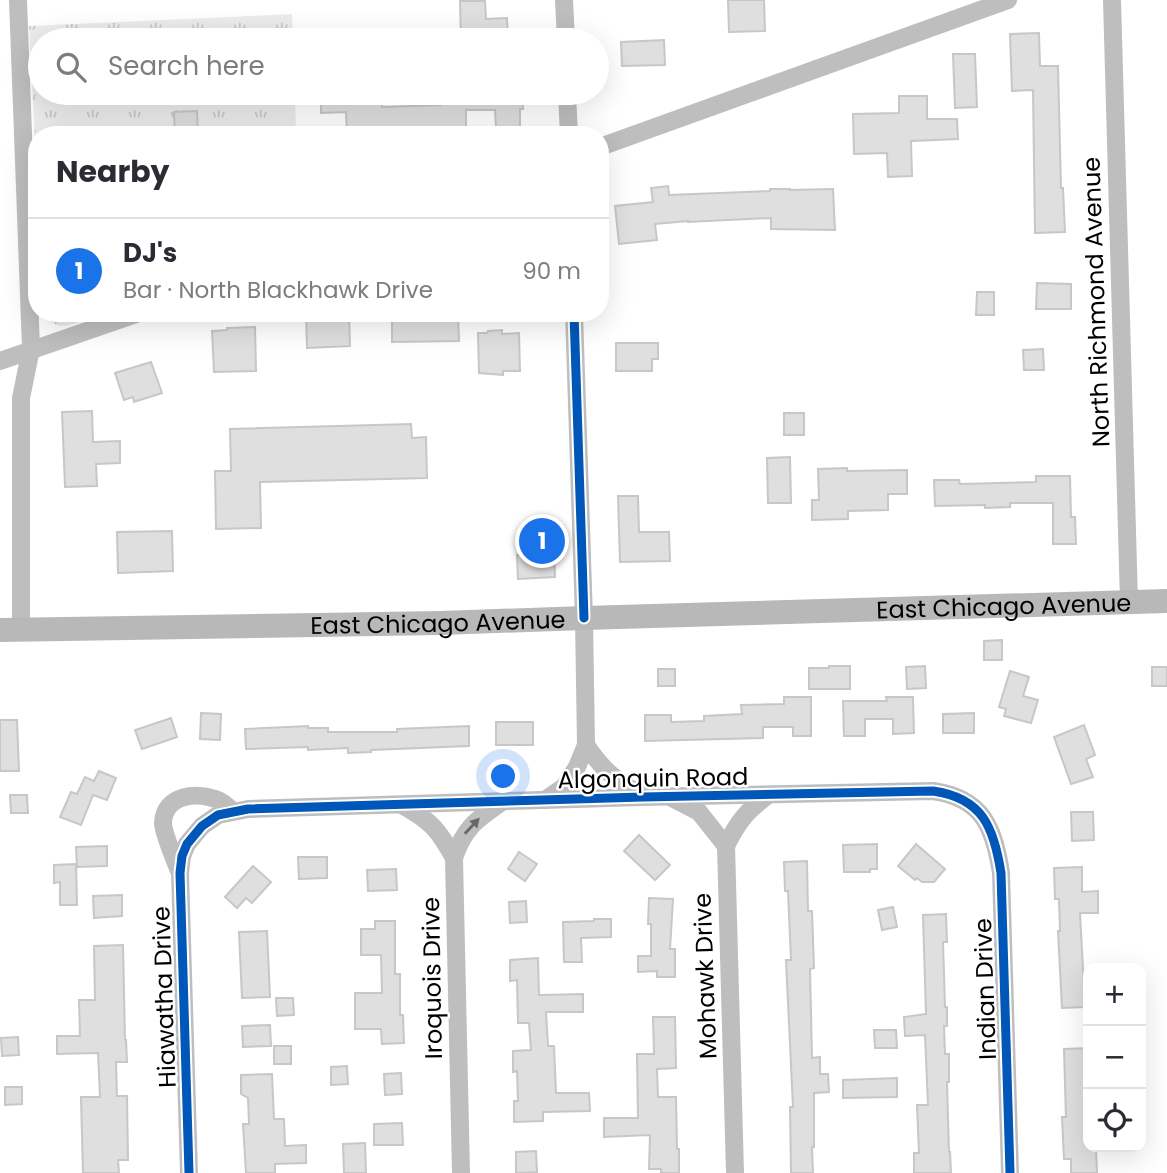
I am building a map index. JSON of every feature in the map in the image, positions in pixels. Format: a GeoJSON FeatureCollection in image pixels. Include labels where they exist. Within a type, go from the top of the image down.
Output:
{"type":"FeatureCollection","features":[{"type":"Feature","properties":{"kind":"main road","name":"East Chicago Avenue"},"geometry":{"type":"LineString","coordinates":[[11,629],[428,624],[1167,601]]}},
{"type":"Feature","properties":{"kind":"street"},"geometry":{"type":"LineString","coordinates":[[18,0],[28,268]]}},
{"type":"Feature","properties":{"kind":"street"},"geometry":{"type":"LineString","coordinates":[[564,0],[565,28]]}},
{"type":"Feature","properties":{"kind":"street"},"geometry":{"type":"LineString","coordinates":[[609,144],[1008,0]]}},
{"type":"Feature","properties":{"kind":"street","name":"North Richmond Avenue"},"geometry":{"type":"LineString","coordinates":[[1112,0],[1129,602]]}},
{"type":"Feature","properties":{"kind":"street"},"geometry":{"type":"LineString","coordinates":[[568,105],[569,126]]}},
{"type":"Feature","properties":{"kind":"street"},"geometry":{"type":"LineString","coordinates":[[11,629],[22,398],[31,349],[30,322]]}},
{"type":"Feature","properties":{"kind":"street"},"geometry":{"type":"LineString","coordinates":[[0,361],[112,322]]}},
{"type":"Feature","properties":{"kind":"street"},"geometry":{"type":"LineString","coordinates":[[545,800],[564,787],[577,767],[586,745],[574,322]]}},
{"type":"Feature","properties":{"kind":"street"},"geometry":{"type":"LineString","coordinates":[[586,745],[598,763],[614,779],[643,797]]}},
{"type":"Feature","properties":{"kind":"street","name":"Algonquin Road"},"geometry":{"type":"LineString","coordinates":[[202,826],[218,815],[248,809],[670,796],[933,791],[963,799],[977,811]]}},
{"type":"Feature","properties":{"kind":"street"},"geometry":{"type":"LineString","coordinates":[[670,796],[699,812],[726,846],[734,828],[748,810],[768,795]]}},
{"type":"Feature","properties":{"kind":"street"},"geometry":{"type":"LineString","coordinates":[[180,873],[162,826],[169,805],[182,797],[198,796],[219,801],[233,811]]}},
{"type":"Feature","properties":{"kind":"street","name":"Iroquois Drive"},"geometry":{"type":"LineString","coordinates":[[461,1173],[454,858],[460,839],[477,819],[502,802]]}},
{"type":"Feature","properties":{"kind":"street"},"geometry":{"type":"LineString","coordinates":[[402,805],[426,818],[442,836],[454,858]]}},
{"type":"Feature","properties":{"kind":"street","name":"Indian Drive"},"geometry":{"type":"LineString","coordinates":[[977,811],[994,835],[1001,873],[1010,1173]]}},
{"type":"Feature","properties":{"kind":"street","name":"Hiawatha Drive"},"geometry":{"type":"LineString","coordinates":[[189,1173],[180,873],[187,844],[202,826]]}},
{"type":"Feature","properties":{"kind":"street","name":"Mohawk Drive"},"geometry":{"type":"LineString","coordinates":[[726,846],[735,1173]]}},
{"type":"Feature","properties":{"kind":"green space"},"geometry":{"type":"Polygon","coordinates":[[[292,14],[293,28],[29,28],[292,14]]]}},
{"type":"Feature","properties":{"kind":"green space"},"geometry":{"type":"Polygon","coordinates":[[[33,105],[295,105],[296,126],[34,126],[33,105]]]}},
{"type":"Feature","properties":{"kind":"green space"},"geometry":{"type":"Polygon","coordinates":[[[52,322],[77,322],[61,326],[52,322]]]}},
{"type":"Feature","properties":{"kind":"building"},"geometry":{"type":"Polygon","coordinates":[[[728,0],[764,0],[765,31],[729,32],[728,0]]]}},
{"type":"Feature","properties":{"kind":"building"},"geometry":{"type":"Polygon","coordinates":[[[460,1],[485,1],[486,19],[507,18],[507,28],[461,28],[460,1]]]}},
{"type":"Feature","properties":{"kind":"building"},"geometry":{"type":"Polygon","coordinates":[[[1039,33],[1040,66],[1058,66],[1061,188],[1065,232],[1035,233],[1033,90],[1012,91],[1010,34],[1039,33]]]}},
{"type":"Feature","properties":{"kind":"building"},"geometry":{"type":"Polygon","coordinates":[[[664,40],[665,65],[622,66],[621,42],[664,40]]]}},
{"type":"Feature","properties":{"kind":"building"},"geometry":{"type":"Polygon","coordinates":[[[953,54],[975,54],[977,107],[955,108],[953,54]]]}},
{"type":"Feature","properties":{"kind":"building"},"geometry":{"type":"Polygon","coordinates":[[[899,96],[927,96],[927,119],[957,119],[958,139],[911,141],[912,176],[888,177],[887,153],[854,154],[853,114],[899,113],[899,96]]]}},
{"type":"Feature","properties":{"kind":"building"},"geometry":{"type":"Polygon","coordinates":[[[321,105],[523,105],[523,109],[520,109],[520,126],[496,126],[495,110],[466,110],[466,126],[347,126],[346,112],[321,113],[321,105]]]}},
{"type":"Feature","properties":{"kind":"building"},"geometry":{"type":"Polygon","coordinates":[[[197,111],[198,126],[175,126],[174,112],[197,111]]]}},
{"type":"Feature","properties":{"kind":"building"},"geometry":{"type":"Polygon","coordinates":[[[668,186],[669,195],[770,189],[833,189],[835,230],[771,229],[771,218],[688,221],[655,224],[657,240],[619,244],[615,206],[653,202],[651,188],[668,186]]]}},
{"type":"Feature","properties":{"kind":"building"},"geometry":{"type":"Polygon","coordinates":[[[1037,283],[1071,284],[1071,309],[1036,309],[1037,283]]]}},
{"type":"Feature","properties":{"kind":"building"},"geometry":{"type":"Polygon","coordinates":[[[977,292],[994,292],[994,315],[976,315],[977,292]]]}},
{"type":"Feature","properties":{"kind":"building"},"geometry":{"type":"Polygon","coordinates":[[[306,322],[349,322],[350,346],[307,348],[306,322]]]}},
{"type":"Feature","properties":{"kind":"building"},"geometry":{"type":"Polygon","coordinates":[[[392,322],[458,322],[459,341],[392,342],[392,322]]]}},
{"type":"Feature","properties":{"kind":"building"},"geometry":{"type":"Polygon","coordinates":[[[255,327],[256,371],[214,372],[212,331],[255,327]]]}},
{"type":"Feature","properties":{"kind":"building"},"geometry":{"type":"Polygon","coordinates":[[[502,330],[502,334],[519,333],[520,371],[503,371],[503,375],[479,373],[478,333],[502,330]]]}},
{"type":"Feature","properties":{"kind":"building"},"geometry":{"type":"Polygon","coordinates":[[[616,343],[658,343],[658,359],[652,359],[652,371],[616,371],[616,343]]]}},
{"type":"Feature","properties":{"kind":"building"},"geometry":{"type":"Polygon","coordinates":[[[1043,349],[1044,370],[1024,370],[1023,350],[1043,349]]]}},
{"type":"Feature","properties":{"kind":"building"},"geometry":{"type":"Polygon","coordinates":[[[151,362],[162,393],[134,402],[133,397],[124,400],[115,373],[151,362]]]}},
{"type":"Feature","properties":{"kind":"building"},"geometry":{"type":"Polygon","coordinates":[[[92,411],[93,442],[120,441],[120,463],[96,464],[97,486],[65,487],[62,412],[92,411]]]}},
{"type":"Feature","properties":{"kind":"building"},"geometry":{"type":"Polygon","coordinates":[[[784,413],[804,413],[804,435],[784,435],[784,413]]]}},
{"type":"Feature","properties":{"kind":"building"},"geometry":{"type":"Polygon","coordinates":[[[411,424],[412,438],[426,437],[427,478],[260,482],[261,528],[216,529],[215,471],[231,471],[230,429],[411,424]]]}},
{"type":"Feature","properties":{"kind":"building"},"geometry":{"type":"Polygon","coordinates":[[[790,457],[791,503],[768,503],[767,458],[790,457]]]}},
{"type":"Feature","properties":{"kind":"building"},"geometry":{"type":"Polygon","coordinates":[[[847,468],[847,471],[907,470],[907,494],[888,494],[888,510],[848,511],[848,519],[812,520],[812,500],[819,500],[818,469],[847,468]]]}},
{"type":"Feature","properties":{"kind":"building"},"geometry":{"type":"Polygon","coordinates":[[[1036,476],[1070,476],[1071,517],[1075,517],[1076,544],[1053,544],[1053,503],[1010,503],[1010,507],[985,508],[985,505],[935,506],[934,480],[959,480],[960,484],[1036,482],[1036,476]]]}},
{"type":"Feature","properties":{"kind":"building"},"geometry":{"type":"Polygon","coordinates":[[[618,496],[638,496],[639,532],[669,532],[670,561],[620,562],[618,496]]]}},
{"type":"Feature","properties":{"kind":"building"},"geometry":{"type":"Polygon","coordinates":[[[553,526],[555,577],[518,579],[517,555],[531,555],[530,527],[553,526]]]}},
{"type":"Feature","properties":{"kind":"building"},"geometry":{"type":"Polygon","coordinates":[[[172,531],[173,571],[118,573],[117,532],[172,531]]]}},
{"type":"Feature","properties":{"kind":"building"},"geometry":{"type":"Polygon","coordinates":[[[1002,640],[1002,660],[984,660],[984,641],[1002,640]]]}},
{"type":"Feature","properties":{"kind":"building"},"geometry":{"type":"Polygon","coordinates":[[[850,666],[850,689],[809,689],[809,668],[850,666]]]}},
{"type":"Feature","properties":{"kind":"building"},"geometry":{"type":"Polygon","coordinates":[[[925,666],[926,688],[907,689],[906,667],[925,666]]]}},
{"type":"Feature","properties":{"kind":"building"},"geometry":{"type":"Polygon","coordinates":[[[1152,667],[1167,667],[1167,686],[1152,686],[1152,667]]]}},
{"type":"Feature","properties":{"kind":"building"},"geometry":{"type":"Polygon","coordinates":[[[658,669],[675,669],[675,686],[658,686],[658,669]]]}},
{"type":"Feature","properties":{"kind":"building"},"geometry":{"type":"Polygon","coordinates":[[[1010,671],[1029,677],[1023,696],[1038,700],[1031,723],[1004,716],[1006,709],[999,707],[1010,671]]]}},
{"type":"Feature","properties":{"kind":"building"},"geometry":{"type":"Polygon","coordinates":[[[784,697],[811,697],[811,736],[793,736],[793,727],[763,727],[763,738],[645,741],[645,715],[671,715],[671,722],[704,721],[704,716],[742,714],[741,705],[784,704],[784,697]]]}},
{"type":"Feature","properties":{"kind":"building"},"geometry":{"type":"Polygon","coordinates":[[[886,697],[913,697],[914,733],[893,734],[893,719],[865,719],[865,736],[844,736],[843,701],[887,701],[886,697]]]}},
{"type":"Feature","properties":{"kind":"building"},"geometry":{"type":"Polygon","coordinates":[[[201,713],[221,714],[220,740],[200,739],[201,713]]]}},
{"type":"Feature","properties":{"kind":"building"},"geometry":{"type":"Polygon","coordinates":[[[974,713],[974,733],[943,733],[943,714],[974,713]]]}},
{"type":"Feature","properties":{"kind":"building"},"geometry":{"type":"Polygon","coordinates":[[[171,718],[177,737],[142,749],[135,730],[171,718]]]}},
{"type":"Feature","properties":{"kind":"building"},"geometry":{"type":"Polygon","coordinates":[[[0,720],[17,720],[19,771],[0,771],[0,720]]]}},
{"type":"Feature","properties":{"kind":"building"},"geometry":{"type":"Polygon","coordinates":[[[496,722],[533,722],[533,745],[496,745],[496,722]]]}},
{"type":"Feature","properties":{"kind":"building"},"geometry":{"type":"Polygon","coordinates":[[[1084,725],[1095,755],[1086,759],[1093,777],[1071,784],[1054,737],[1084,725]]]}},
{"type":"Feature","properties":{"kind":"building"},"geometry":{"type":"Polygon","coordinates":[[[308,726],[328,728],[328,732],[397,732],[397,729],[469,726],[469,746],[348,753],[348,748],[246,749],[245,729],[308,726]]]}},
{"type":"Feature","properties":{"kind":"building"},"geometry":{"type":"Polygon","coordinates":[[[99,771],[116,778],[107,800],[93,795],[81,825],[60,817],[71,792],[77,794],[85,777],[94,781],[99,771]]]}},
{"type":"Feature","properties":{"kind":"building"},"geometry":{"type":"Polygon","coordinates":[[[10,795],[27,795],[28,813],[11,813],[10,795]]]}},
{"type":"Feature","properties":{"kind":"building"},"geometry":{"type":"Polygon","coordinates":[[[1071,812],[1093,812],[1094,840],[1072,841],[1071,812]]]}},
{"type":"Feature","properties":{"kind":"building"},"geometry":{"type":"Polygon","coordinates":[[[639,835],[670,865],[655,880],[624,851],[639,835]]]}},
{"type":"Feature","properties":{"kind":"building"},"geometry":{"type":"Polygon","coordinates":[[[877,844],[877,869],[870,869],[870,872],[844,872],[843,845],[877,844]]]}},
{"type":"Feature","properties":{"kind":"building"},"geometry":{"type":"Polygon","coordinates":[[[916,844],[945,869],[934,882],[922,882],[917,878],[915,880],[898,866],[916,844]]]}},
{"type":"Feature","properties":{"kind":"building"},"geometry":{"type":"Polygon","coordinates":[[[107,846],[107,866],[77,867],[76,847],[107,846]]]}},
{"type":"Feature","properties":{"kind":"building"},"geometry":{"type":"Polygon","coordinates":[[[519,852],[537,864],[525,881],[508,869],[519,852]]]}},
{"type":"Feature","properties":{"kind":"building"},"geometry":{"type":"Polygon","coordinates":[[[298,857],[327,857],[327,878],[299,879],[298,857]]]}},
{"type":"Feature","properties":{"kind":"building"},"geometry":{"type":"Polygon","coordinates":[[[807,861],[808,911],[812,911],[814,968],[810,969],[812,1058],[820,1057],[820,1074],[828,1074],[829,1092],[814,1093],[813,1173],[791,1173],[790,1107],[793,1107],[786,960],[791,960],[784,862],[807,861]]]}},
{"type":"Feature","properties":{"kind":"building"},"geometry":{"type":"Polygon","coordinates":[[[76,864],[77,905],[60,905],[60,882],[54,883],[54,865],[76,864]]]}},
{"type":"Feature","properties":{"kind":"building"},"geometry":{"type":"Polygon","coordinates":[[[253,866],[271,882],[252,903],[246,898],[237,908],[225,897],[253,866]]]}},
{"type":"Feature","properties":{"kind":"building"},"geometry":{"type":"Polygon","coordinates":[[[1082,867],[1082,892],[1098,891],[1098,913],[1080,913],[1083,1007],[1062,1008],[1059,899],[1055,899],[1054,868],[1082,867]]]}},
{"type":"Feature","properties":{"kind":"building"},"geometry":{"type":"Polygon","coordinates":[[[396,869],[397,890],[368,891],[367,870],[396,869]]]}},
{"type":"Feature","properties":{"kind":"building"},"geometry":{"type":"Polygon","coordinates":[[[122,895],[122,916],[94,918],[93,896],[122,895]]]}},
{"type":"Feature","properties":{"kind":"building"},"geometry":{"type":"Polygon","coordinates":[[[649,898],[673,899],[670,949],[675,949],[675,977],[657,977],[657,971],[638,972],[638,956],[651,956],[649,898]]]}},
{"type":"Feature","properties":{"kind":"building"},"geometry":{"type":"Polygon","coordinates":[[[526,901],[527,922],[510,923],[509,902],[526,901]]]}},
{"type":"Feature","properties":{"kind":"building"},"geometry":{"type":"Polygon","coordinates":[[[893,907],[897,927],[882,930],[878,910],[893,907]]]}},
{"type":"Feature","properties":{"kind":"building"},"geometry":{"type":"Polygon","coordinates":[[[946,914],[947,942],[943,942],[947,1026],[944,1026],[945,1054],[949,1054],[947,1082],[951,1173],[914,1173],[914,1153],[919,1153],[917,1105],[928,1105],[925,1035],[905,1036],[904,1017],[926,1014],[923,915],[946,914]]]}},
{"type":"Feature","properties":{"kind":"building"},"geometry":{"type":"Polygon","coordinates":[[[611,919],[611,937],[581,938],[582,962],[564,962],[563,922],[611,919]]]}},
{"type":"Feature","properties":{"kind":"building"},"geometry":{"type":"Polygon","coordinates":[[[375,921],[395,921],[395,974],[400,974],[400,1015],[403,1015],[404,1043],[382,1044],[381,1029],[355,1029],[355,993],[382,993],[381,955],[361,955],[361,929],[375,929],[375,921]]]}},
{"type":"Feature","properties":{"kind":"building"},"geometry":{"type":"Polygon","coordinates":[[[267,931],[270,997],[242,998],[239,932],[267,931]]]}},
{"type":"Feature","properties":{"kind":"building"},"geometry":{"type":"Polygon","coordinates":[[[123,945],[127,1062],[116,1062],[117,1096],[127,1096],[128,1160],[118,1160],[119,1173],[83,1173],[81,1097],[100,1097],[98,1053],[57,1054],[57,1036],[80,1036],[79,1000],[95,1000],[94,946],[123,945]]]}},
{"type":"Feature","properties":{"kind":"building"},"geometry":{"type":"Polygon","coordinates":[[[538,958],[539,995],[583,994],[583,1012],[546,1012],[548,1046],[554,1046],[556,1093],[589,1093],[590,1111],[543,1112],[543,1121],[514,1122],[514,1101],[518,1101],[513,1051],[531,1050],[529,1023],[518,1023],[517,980],[510,981],[510,960],[538,958]]]}},
{"type":"Feature","properties":{"kind":"building"},"geometry":{"type":"Polygon","coordinates":[[[276,998],[293,998],[294,1015],[277,1016],[276,998]]]}},
{"type":"Feature","properties":{"kind":"building"},"geometry":{"type":"Polygon","coordinates":[[[653,1017],[675,1017],[676,1068],[657,1069],[658,1097],[676,1097],[679,1173],[661,1173],[661,1169],[649,1169],[650,1135],[604,1137],[604,1118],[638,1118],[637,1054],[654,1054],[653,1017]]]}},
{"type":"Feature","properties":{"kind":"building"},"geometry":{"type":"Polygon","coordinates":[[[270,1025],[271,1046],[243,1047],[242,1026],[270,1025]]]}},
{"type":"Feature","properties":{"kind":"building"},"geometry":{"type":"Polygon","coordinates":[[[874,1030],[896,1030],[897,1048],[875,1048],[874,1030]]]}},
{"type":"Feature","properties":{"kind":"building"},"geometry":{"type":"Polygon","coordinates":[[[18,1037],[19,1055],[2,1056],[1,1038],[18,1037]]]}},
{"type":"Feature","properties":{"kind":"building"},"geometry":{"type":"Polygon","coordinates":[[[274,1046],[291,1046],[291,1064],[274,1064],[274,1046]]]}},
{"type":"Feature","properties":{"kind":"building"},"geometry":{"type":"Polygon","coordinates":[[[1083,1048],[1083,1152],[1096,1152],[1097,1173],[1071,1173],[1071,1159],[1064,1159],[1064,1049],[1083,1048]]]}},
{"type":"Feature","properties":{"kind":"building"},"geometry":{"type":"Polygon","coordinates":[[[347,1066],[348,1084],[331,1085],[331,1067],[347,1066]]]}},
{"type":"Feature","properties":{"kind":"building"},"geometry":{"type":"Polygon","coordinates":[[[401,1073],[402,1094],[385,1095],[384,1074],[401,1073]]]}},
{"type":"Feature","properties":{"kind":"building"},"geometry":{"type":"Polygon","coordinates":[[[272,1074],[274,1119],[284,1119],[285,1146],[306,1145],[306,1163],[275,1164],[275,1173],[246,1173],[243,1124],[249,1124],[248,1098],[241,1094],[241,1075],[272,1074]]]}},
{"type":"Feature","properties":{"kind":"building"},"geometry":{"type":"Polygon","coordinates":[[[897,1078],[897,1097],[843,1098],[843,1080],[897,1078]]]}},
{"type":"Feature","properties":{"kind":"building"},"geometry":{"type":"Polygon","coordinates":[[[5,1087],[22,1087],[22,1104],[5,1105],[5,1087]]]}},
{"type":"Feature","properties":{"kind":"building"},"geometry":{"type":"Polygon","coordinates":[[[402,1123],[403,1145],[374,1145],[374,1124],[402,1123]]]}},
{"type":"Feature","properties":{"kind":"building"},"geometry":{"type":"Polygon","coordinates":[[[365,1143],[366,1173],[344,1173],[343,1144],[365,1143]]]}},
{"type":"Feature","properties":{"kind":"building"},"geometry":{"type":"Polygon","coordinates":[[[536,1151],[537,1172],[516,1173],[516,1152],[536,1151]]]}},
{"type":"Feature","properties":{"kind":"cycle path"},"geometry":{"type":"LineString","coordinates":[[574,322],[584,618]]}},
{"type":"Feature","properties":{"kind":"cycle path"},"geometry":{"type":"LineString","coordinates":[[189,1173],[180,873],[187,844],[202,826],[218,815],[248,809],[933,791],[964,800],[975,808],[990,829],[998,857],[1001,873],[1010,1173]]}},
{"type":"Feature","properties":{"kind":"place","name":"DJ's"},"geometry":{"type":"Point","coordinates":[542,541]}}]}
